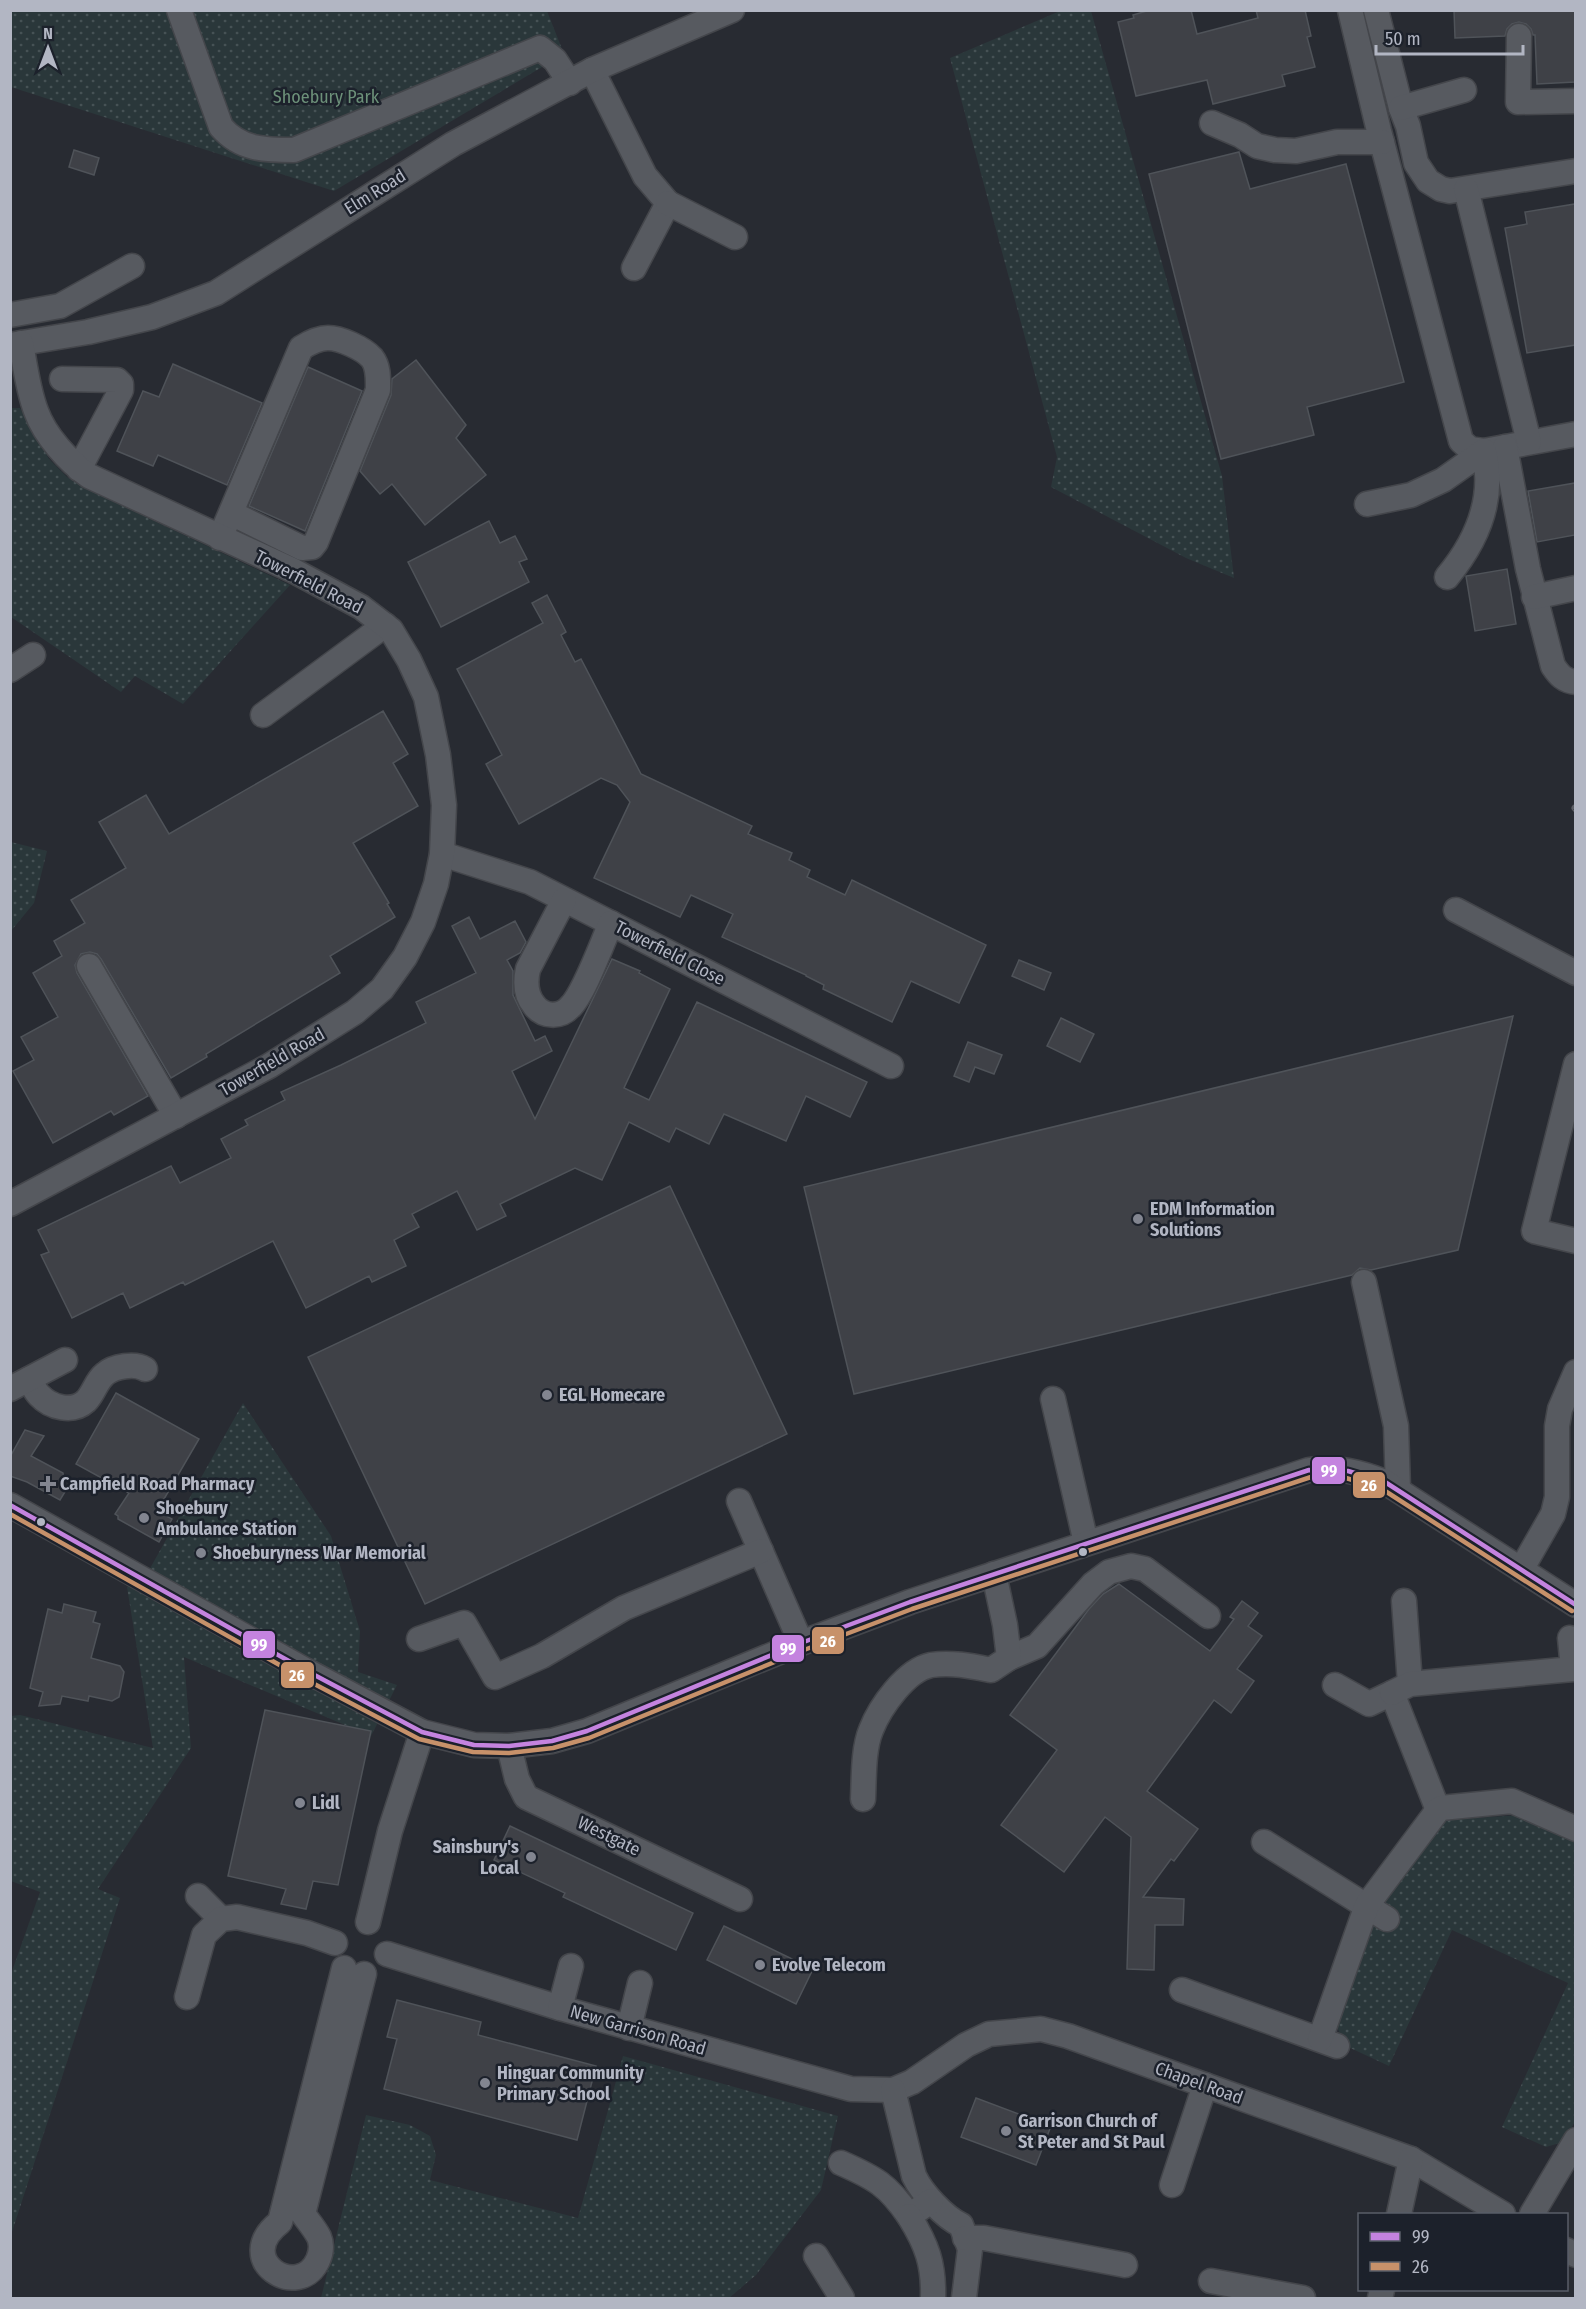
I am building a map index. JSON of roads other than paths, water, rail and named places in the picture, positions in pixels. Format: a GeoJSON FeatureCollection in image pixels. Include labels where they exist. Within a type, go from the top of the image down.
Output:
{"type":"FeatureCollection","features":[{"type":"Feature","properties":{"kind":"street"},"geometry":{"type":"LineString","coordinates":[[179,10],[221,127],[231,138],[245,145],[272,150],[294,150],[540,48],[555,60],[570,82]]}},
{"type":"Feature","properties":{"kind":"street","name":"Elm Road"},"geometry":{"type":"LineString","coordinates":[[16,344],[88,332],[152,317],[216,293],[453,144],[592,70],[732,10]]}},
{"type":"Feature","properties":{"kind":"street"},"geometry":{"type":"LineString","coordinates":[[1350,10],[1380,136],[1461,441],[1470,448],[1495,449],[1575,434]]}},
{"type":"Feature","properties":{"kind":"street"},"geometry":{"type":"LineString","coordinates":[[1376,10],[1416,163],[1428,181],[1441,189],[1450,191],[1575,171]]}},
{"type":"Feature","properties":{"kind":"street"},"geometry":{"type":"LineString","coordinates":[[1519,36],[1518,102],[1575,101]]}},
{"type":"Feature","properties":{"kind":"street"},"geometry":{"type":"LineString","coordinates":[[592,70],[645,176],[668,203],[735,237]]}},
{"type":"Feature","properties":{"kind":"street"},"geometry":{"type":"LineString","coordinates":[[1212,123],[1240,135],[1257,146],[1296,151],[1380,136],[1405,117],[1464,90]]}},
{"type":"Feature","properties":{"kind":"street"},"geometry":{"type":"LineString","coordinates":[[1466,189],[1509,371],[1529,442]]}},
{"type":"Feature","properties":{"kind":"street"},"geometry":{"type":"LineString","coordinates":[[634,268],[668,203]]}},
{"type":"Feature","properties":{"kind":"street"},"geometry":{"type":"LineString","coordinates":[[10,315],[60,306],[132,266]]}},
{"type":"Feature","properties":{"kind":"street"},"geometry":{"type":"LineString","coordinates":[[220,538],[301,348],[311,341],[329,338],[355,346],[372,358],[378,373],[378,390],[312,547],[303,548],[231,513]]}},
{"type":"Feature","properties":{"kind":"street","name":"Towerfield Road"},"geometry":{"type":"LineString","coordinates":[[10,1204],[269,1066],[354,1012],[382,989],[405,957],[423,922],[436,884],[442,854],[444,805],[438,755],[426,697],[409,660],[391,630],[362,606],[294,571],[88,476],[79,469],[44,428],[36,412],[16,344]]}},
{"type":"Feature","properties":{"kind":"street"},"geometry":{"type":"LineString","coordinates":[[15,400],[26,372]]}},
{"type":"Feature","properties":{"kind":"street"},"geometry":{"type":"LineString","coordinates":[[62,379],[117,380],[121,384],[121,390],[79,469]]}},
{"type":"Feature","properties":{"kind":"street"},"geometry":{"type":"LineString","coordinates":[[1367,504],[1411,495],[1443,480],[1495,449]]}},
{"type":"Feature","properties":{"kind":"street"},"geometry":{"type":"LineString","coordinates":[[1447,577],[1471,545],[1482,516],[1487,465],[1495,449]]}},
{"type":"Feature","properties":{"kind":"street"},"geometry":{"type":"LineString","coordinates":[[1495,449],[1552,666],[1558,675],[1575,682]]}},
{"type":"Feature","properties":{"kind":"street"},"geometry":{"type":"LineString","coordinates":[[1534,597],[1575,588]]}},
{"type":"Feature","properties":{"kind":"street"},"geometry":{"type":"LineString","coordinates":[[262,715],[386,625]]}},
{"type":"Feature","properties":{"kind":"street"},"geometry":{"type":"LineString","coordinates":[[10,670],[33,656]]}},
{"type":"Feature","properties":{"kind":"street","name":"Towerfield Close"},"geometry":{"type":"LineString","coordinates":[[442,854],[530,882],[891,1066]]}},
{"type":"Feature","properties":{"kind":"street"},"geometry":{"type":"LineString","coordinates":[[564,900],[528,969],[525,980],[534,1006],[546,1014],[555,1016],[565,1012],[576,1001],[611,923]]}},
{"type":"Feature","properties":{"kind":"street"},"geometry":{"type":"LineString","coordinates":[[1456,910],[1575,973]]}},
{"type":"Feature","properties":{"kind":"street"},"geometry":{"type":"LineString","coordinates":[[89,966],[176,1116]]}},
{"type":"Feature","properties":{"kind":"street"},"geometry":{"type":"LineString","coordinates":[[1575,1064],[1533,1231],[1575,1241]]}},
{"type":"Feature","properties":{"kind":"street"},"geometry":{"type":"LineString","coordinates":[[1364,1282],[1396,1426],[1398,1489]]}},
{"type":"Feature","properties":{"kind":"street"},"geometry":{"type":"LineString","coordinates":[[20,1384],[65,1360]]}},
{"type":"Feature","properties":{"kind":"street"},"geometry":{"type":"LineString","coordinates":[[20,1384],[46,1401],[63,1408],[74,1408],[85,1401],[106,1372],[120,1367],[145,1369]]}},
{"type":"Feature","properties":{"kind":"street"},"geometry":{"type":"LineString","coordinates":[[1521,1570],[1552,1514],[1557,1497],[1566,1453],[1557,1425],[1560,1409],[1575,1372]]}},
{"type":"Feature","properties":{"kind":"street"},"geometry":{"type":"LineString","coordinates":[[1053,1399],[1086,1543]]}},
{"type":"Feature","properties":{"kind":"street"},"geometry":{"type":"LineString","coordinates":[[10,1505],[305,1670],[422,1732],[474,1745],[509,1746],[552,1741],[588,1731],[801,1643],[1086,1543],[1309,1470],[1323,1468],[1356,1472],[1398,1489],[1575,1605]]}},
{"type":"Feature","properties":{"kind":"street"},"geometry":{"type":"LineString","coordinates":[[739,1501],[801,1643]]}},
{"type":"Feature","properties":{"kind":"street"},"geometry":{"type":"LineString","coordinates":[[420,1639],[464,1623],[495,1677],[542,1656],[624,1608],[761,1551]]}},
{"type":"Feature","properties":{"kind":"street"},"geometry":{"type":"LineString","coordinates":[[863,1799],[870,1731],[888,1700],[908,1677],[929,1665],[953,1663],[991,1670],[1009,1658],[1037,1646],[1093,1584],[1108,1572],[1131,1566],[1145,1569],[1208,1616]]}},
{"type":"Feature","properties":{"kind":"street"},"geometry":{"type":"LineString","coordinates":[[994,1574],[1005,1625],[1009,1658]]}},
{"type":"Feature","properties":{"kind":"street"},"geometry":{"type":"LineString","coordinates":[[1404,1601],[1401,1688],[1438,1810]]}},
{"type":"Feature","properties":{"kind":"street"},"geometry":{"type":"LineString","coordinates":[[1335,1685],[1369,1704],[1401,1688],[1573,1669],[1570,1638]]}},
{"type":"Feature","properties":{"kind":"street"},"geometry":{"type":"LineString","coordinates":[[368,1922],[390,1831],[422,1732]]}},
{"type":"Feature","properties":{"kind":"street","name":"Westgate"},"geometry":{"type":"LineString","coordinates":[[509,1746],[517,1779],[526,1797],[740,1899]]}},
{"type":"Feature","properties":{"kind":"street"},"geometry":{"type":"LineString","coordinates":[[1182,1990],[1329,2043],[1367,1905],[1438,1810],[1512,1801],[1575,1828]]}},
{"type":"Feature","properties":{"kind":"street"},"geometry":{"type":"LineString","coordinates":[[1264,1842],[1387,1919]]}},
{"type":"Feature","properties":{"kind":"street"},"geometry":{"type":"LineString","coordinates":[[198,1896],[221,1919]]}},
{"type":"Feature","properties":{"kind":"street"},"geometry":{"type":"LineString","coordinates":[[187,1997],[204,1935],[221,1919],[237,1917],[307,1933],[335,1943]]}},
{"type":"Feature","properties":{"kind":"street"},"geometry":{"type":"LineString","coordinates":[[368,1922],[381,1930],[386,1938],[387,1954],[377,1969],[354,1971],[336,1956],[335,1943],[339,1933],[348,1925],[368,1922]]}},
{"type":"Feature","properties":{"kind":"street","name":"New Garrison Road"},"geometry":{"type":"LineString","coordinates":[[387,1954],[560,2008],[832,2085],[851,2089],[893,2090]]}},
{"type":"Feature","properties":{"kind":"street"},"geometry":{"type":"LineString","coordinates":[[560,2008],[571,1966]]}},
{"type":"Feature","properties":{"kind":"street"},"geometry":{"type":"LineString","coordinates":[[354,1971],[303,2214],[320,2238],[321,2253],[315,2267],[303,2276],[288,2278],[274,2272],[264,2260],[262,2245],[268,2231],[280,2222],[354,1971]]}},
{"type":"Feature","properties":{"kind":"street"},"geometry":{"type":"LineString","coordinates":[[629,2028],[640,1983]]}},
{"type":"Feature","properties":{"kind":"street","name":"Chapel Road"},"geometry":{"type":"LineString","coordinates":[[893,2090],[912,2082],[966,2045],[989,2034],[1041,2029],[1068,2036],[1411,2159],[1501,2213]]}},
{"type":"Feature","properties":{"kind":"street"},"geometry":{"type":"LineString","coordinates":[[1172,2185],[1205,2085]]}},
{"type":"Feature","properties":{"kind":"street"},"geometry":{"type":"LineString","coordinates":[[893,2090],[914,2176],[920,2190],[953,2222],[961,2225],[970,2249],[964,2298]]}},
{"type":"Feature","properties":{"kind":"street"},"geometry":{"type":"LineString","coordinates":[[1533,2213],[1575,2140]]}},
{"type":"Feature","properties":{"kind":"street"},"geometry":{"type":"LineString","coordinates":[[1399,2213],[1411,2159]]}},
{"type":"Feature","properties":{"kind":"street"},"geometry":{"type":"LineString","coordinates":[[841,2163],[872,2176],[894,2194],[909,2216],[924,2241],[931,2263],[934,2277],[933,2298]]}},
{"type":"Feature","properties":{"kind":"street"},"geometry":{"type":"LineString","coordinates":[[909,2216],[931,2201]]}},
{"type":"Feature","properties":{"kind":"street"},"geometry":{"type":"LineString","coordinates":[[965,2238],[984,2238],[1125,2265]]}},
{"type":"Feature","properties":{"kind":"street"},"geometry":{"type":"LineString","coordinates":[[816,2256],[842,2298]]}},
{"type":"Feature","properties":{"kind":"street"},"geometry":{"type":"LineString","coordinates":[[1211,2281],[1303,2298]]}},
{"type":"Feature","properties":{"kind":"place","name":"EDM Information Solutions"},"geometry":{"type":"Point","coordinates":[1138,1219]}},
{"type":"Feature","properties":{"kind":"place","name":"EGL Homecare"},"geometry":{"type":"Point","coordinates":[547,1395]}},
{"type":"Feature","properties":{"kind":"place","name":"Campfield Road Pharmacy"},"geometry":{"type":"Point","coordinates":[48,1484]}},
{"type":"Feature","properties":{"kind":"place","name":"Shoebury Ambulance Station"},"geometry":{"type":"Point","coordinates":[144,1518]}},
{"type":"Feature","properties":{"kind":"place","name":"Shoeburyness War Memorial"},"geometry":{"type":"Point","coordinates":[201,1553]}},
{"type":"Feature","properties":{"kind":"place","name":"Lidl"},"geometry":{"type":"Point","coordinates":[300,1803]}},
{"type":"Feature","properties":{"kind":"place","name":"Sainsbury's Local"},"geometry":{"type":"Point","coordinates":[531,1857]}},
{"type":"Feature","properties":{"kind":"place","name":"Evolve Telecom"},"geometry":{"type":"Point","coordinates":[760,1965]}},
{"type":"Feature","properties":{"kind":"place","name":"Hinguar Community Primary School"},"geometry":{"type":"Point","coordinates":[485,2083]}},
{"type":"Feature","properties":{"kind":"place","name":"Garrison Church of St Peter and St Paul"},"geometry":{"type":"Point","coordinates":[1006,2131]}},
{"type":"Feature","properties":{"kind":"park label","name":"Shoebury Park"},"geometry":{"type":"Point","coordinates":[326,97]}}]}
